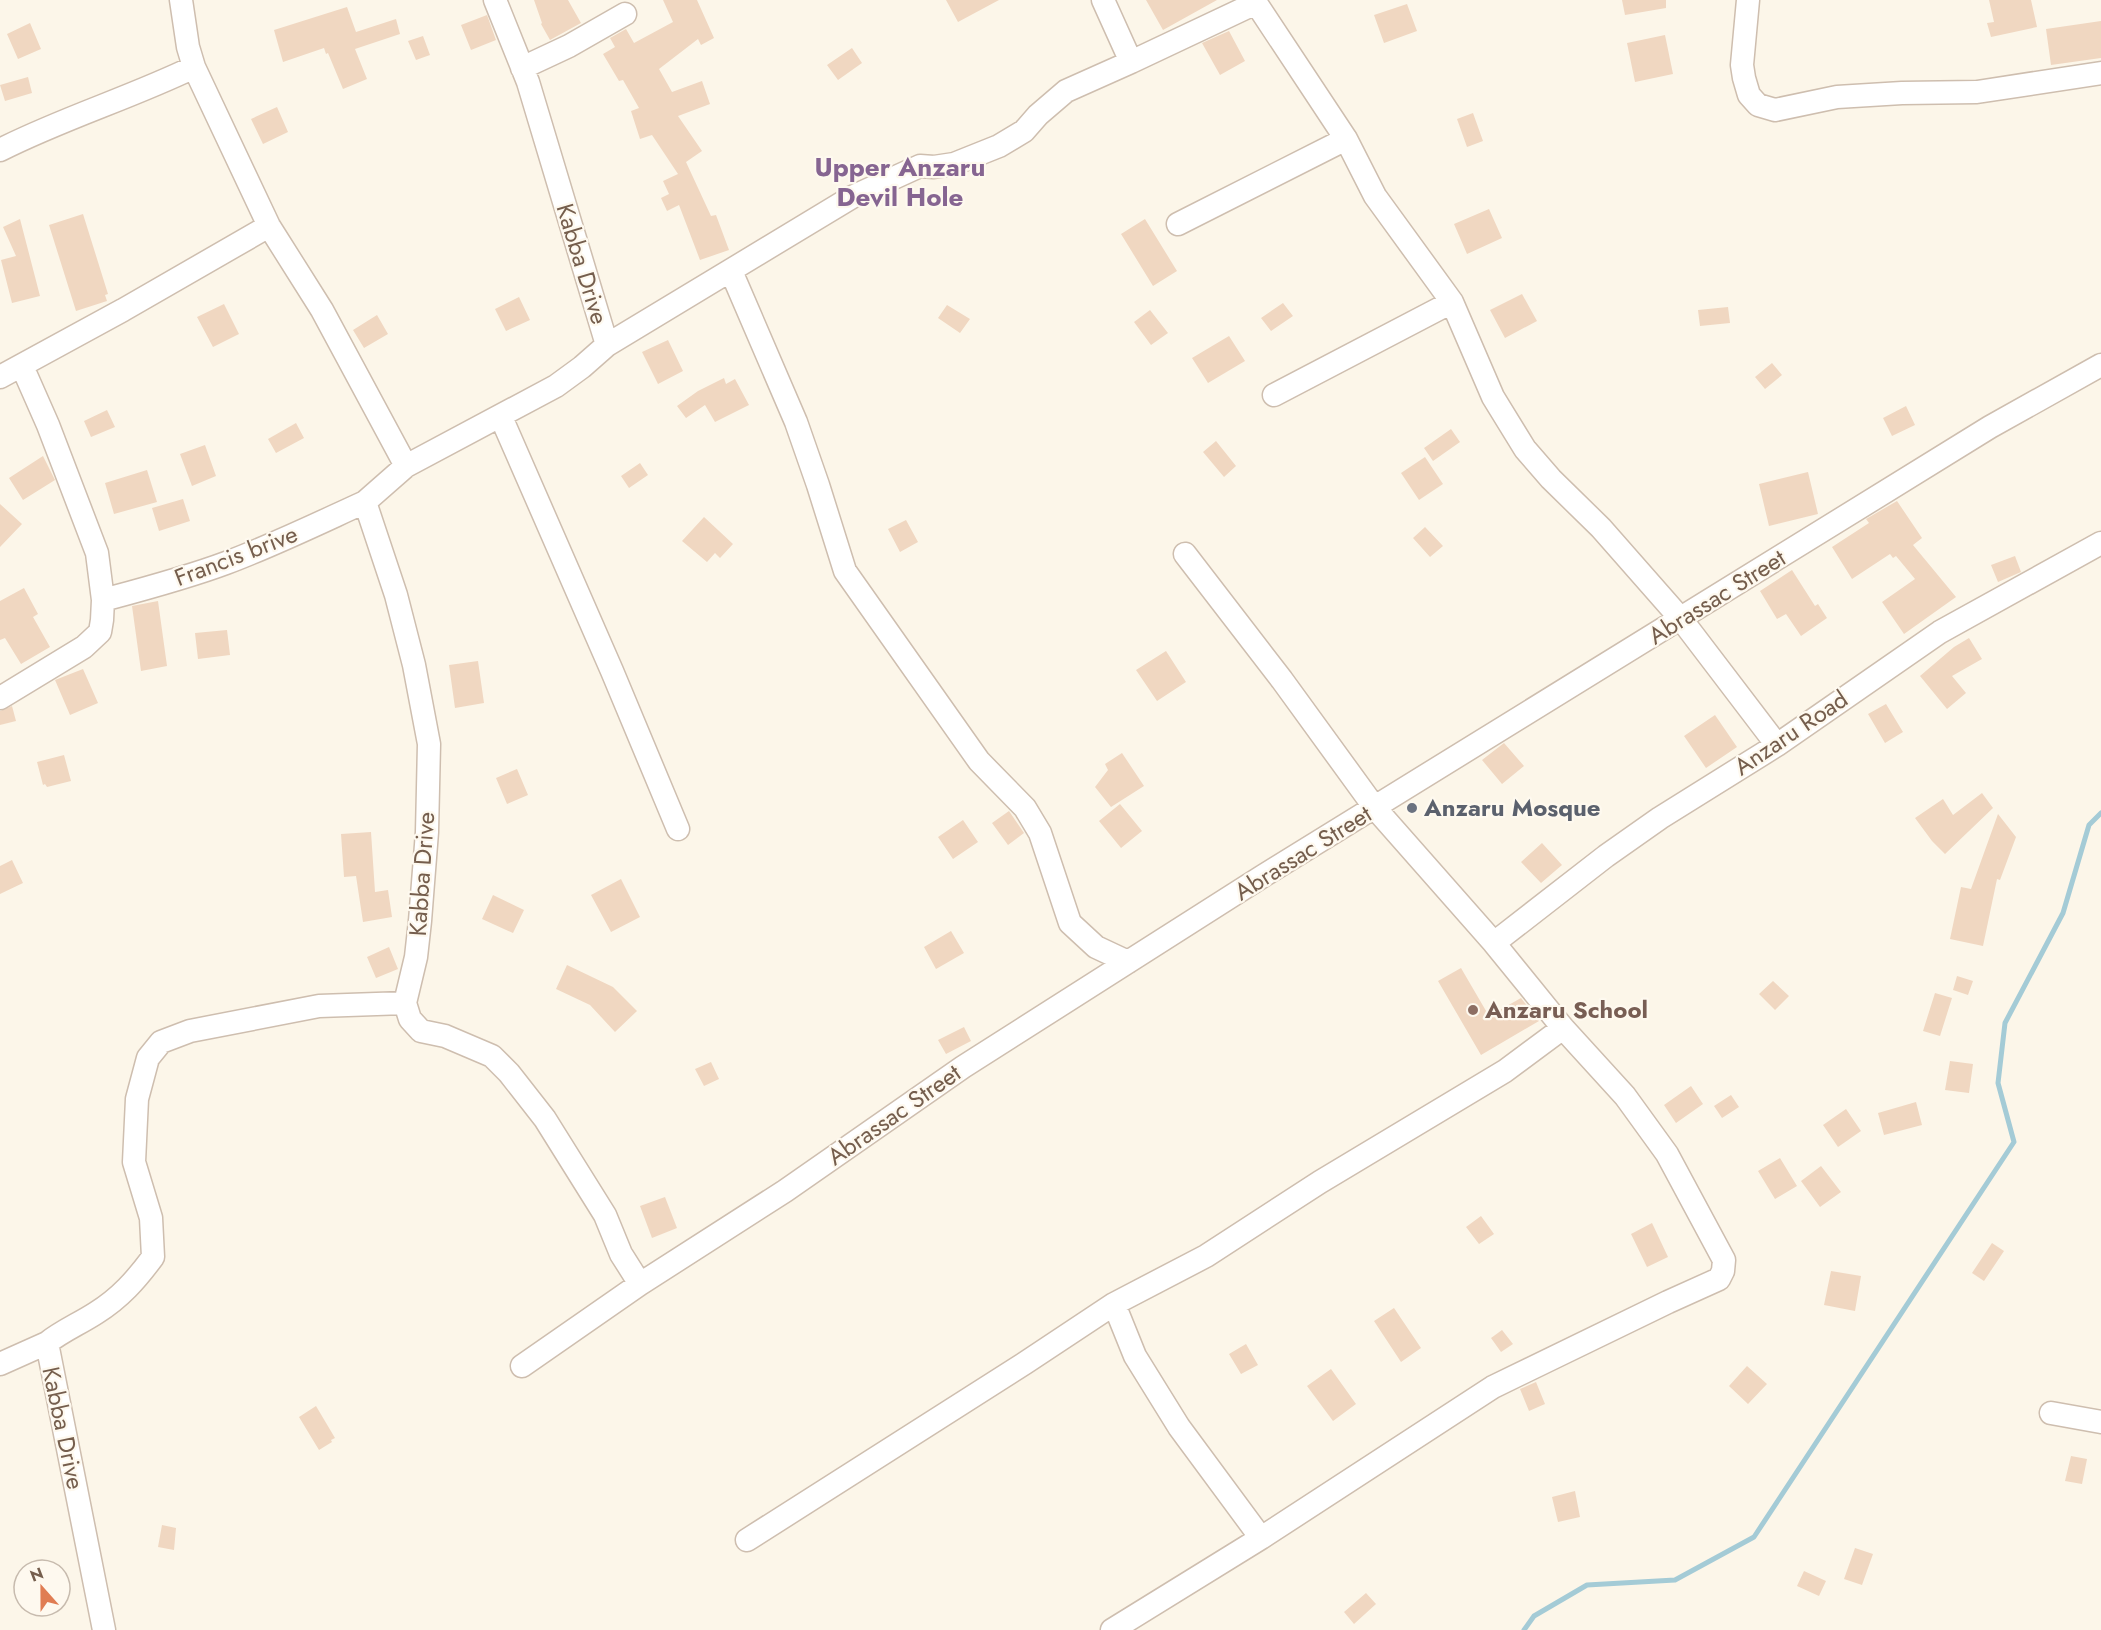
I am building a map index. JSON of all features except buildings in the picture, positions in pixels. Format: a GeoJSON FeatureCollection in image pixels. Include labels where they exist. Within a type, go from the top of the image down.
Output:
{"type":"FeatureCollection","features":[{"type":"Feature","properties":{"kind":"street"},"geometry":{"type":"LineString","coordinates":[[181,0],[188,47],[194,67],[269,226],[322,310],[406,466]]}},
{"type":"Feature","properties":{"kind":"street","name":"Kabba Drive"},"geometry":{"type":"LineString","coordinates":[[104,1630],[47,1343],[59,1333],[96,1313],[129,1288],[153,1257],[151,1218],[134,1162],[137,1099],[148,1058],[160,1042],[190,1031],[319,1006],[405,1003],[416,957],[427,832],[429,744],[414,665],[396,595],[365,501],[406,466],[556,386],[607,345],[522,68],[495,0]]}},
{"type":"Feature","properties":{"kind":"street"},"geometry":{"type":"LineString","coordinates":[[1103,0],[1131,62]]}},
{"type":"Feature","properties":{"kind":"street"},"geometry":{"type":"LineString","coordinates":[[1748,0],[1742,65],[1744,78],[1749,95],[1758,105],[1774,110],[1837,97],[1977,92],[2101,73]]}},
{"type":"Feature","properties":{"kind":"street"},"geometry":{"type":"LineString","coordinates":[[607,345],[852,197],[920,166],[934,167],[954,164],[999,146],[1024,131],[1038,115],[1066,91],[1255,2],[1346,139],[1375,196],[1452,302],[1493,397],[1525,449],[1551,480],[1601,528],[1681,619],[1777,745]]}},
{"type":"Feature","properties":{"kind":"street"},"geometry":{"type":"LineString","coordinates":[[522,68],[569,46],[625,14]]}},
{"type":"Feature","properties":{"kind":"street"},"geometry":{"type":"LineString","coordinates":[[0,150],[39,130],[151,88],[194,67]]}},
{"type":"Feature","properties":{"kind":"street"},"geometry":{"type":"LineString","coordinates":[[1178,224],[1346,139]]}},
{"type":"Feature","properties":{"kind":"street"},"geometry":{"type":"LineString","coordinates":[[0,377],[269,226]]}},
{"type":"Feature","properties":{"kind":"street"},"geometry":{"type":"LineString","coordinates":[[731,271],[796,422],[844,571],[979,761],[1025,808],[1040,834],[1070,923],[1096,947],[1128,962]]}},
{"type":"Feature","properties":{"kind":"street"},"geometry":{"type":"LineString","coordinates":[[1274,395],[1452,302]]}},
{"type":"Feature","properties":{"kind":"street","name":"Abrassac Street"},"geometry":{"type":"LineString","coordinates":[[522,1366],[640,1284],[785,1191],[963,1067],[1263,876],[1990,427],[2101,365]]}},
{"type":"Feature","properties":{"kind":"street"},"geometry":{"type":"LineString","coordinates":[[0,698],[84,647],[100,632],[103,600],[97,553],[48,425],[22,366]]}},
{"type":"Feature","properties":{"kind":"street"},"geometry":{"type":"LineString","coordinates":[[501,417],[678,829]]}},
{"type":"Feature","properties":{"kind":"street","name":"Francis brive"},"geometry":{"type":"LineString","coordinates":[[103,600],[226,563],[287,539],[365,501]]}},
{"type":"Feature","properties":{"kind":"street","name":"Anzaru Road"},"geometry":{"type":"LineString","coordinates":[[1494,943],[1606,856],[1660,818],[1777,745],[1940,632],[2101,543]]}},
{"type":"Feature","properties":{"kind":"street"},"geometry":{"type":"LineString","coordinates":[[1112,1630],[1261,1538],[1493,1387],[1719,1279],[1724,1271],[1724,1260],[1666,1154],[1625,1096],[1563,1028],[1494,943],[1375,808],[1282,680],[1185,554]]}},
{"type":"Feature","properties":{"kind":"street"},"geometry":{"type":"LineString","coordinates":[[405,1003],[410,1019],[421,1031],[445,1036],[492,1056],[509,1072],[545,1119],[605,1215],[621,1254],[640,1284]]}},
{"type":"Feature","properties":{"kind":"street"},"geometry":{"type":"LineString","coordinates":[[747,1540],[1015,1370],[1114,1304],[1206,1256],[1320,1182],[1505,1071],[1563,1028]]}},
{"type":"Feature","properties":{"kind":"street"},"geometry":{"type":"LineString","coordinates":[[1114,1304],[1135,1356],[1179,1427],[1261,1538]]}},
{"type":"Feature","properties":{"kind":"street"},"geometry":{"type":"LineString","coordinates":[[0,1364],[47,1343]]}},
{"type":"Feature","properties":{"kind":"street"},"geometry":{"type":"LineString","coordinates":[[2051,1413],[2101,1422]]}},
{"type":"Feature","properties":{"kind":"waterway"},"geometry":{"type":"LineString","coordinates":[[1524,1630],[1534,1616],[1587,1585],[1675,1580],[1754,1537],[2014,1142],[1998,1083],[2005,1023],[2063,913],[2089,825],[2101,813]]}},
{"type":"Feature","properties":{"kind":"place","name":"Anzaru Mosque"},"geometry":{"type":"Point","coordinates":[1412,808]}},
{"type":"Feature","properties":{"kind":"place","name":"Anzaru School"},"geometry":{"type":"Point","coordinates":[1473,1010]}},
{"type":"Feature","properties":{"kind":"district","name":"Upper Anzaru Devil Hole"},"geometry":{"type":"Point","coordinates":[900,182]}}]}
